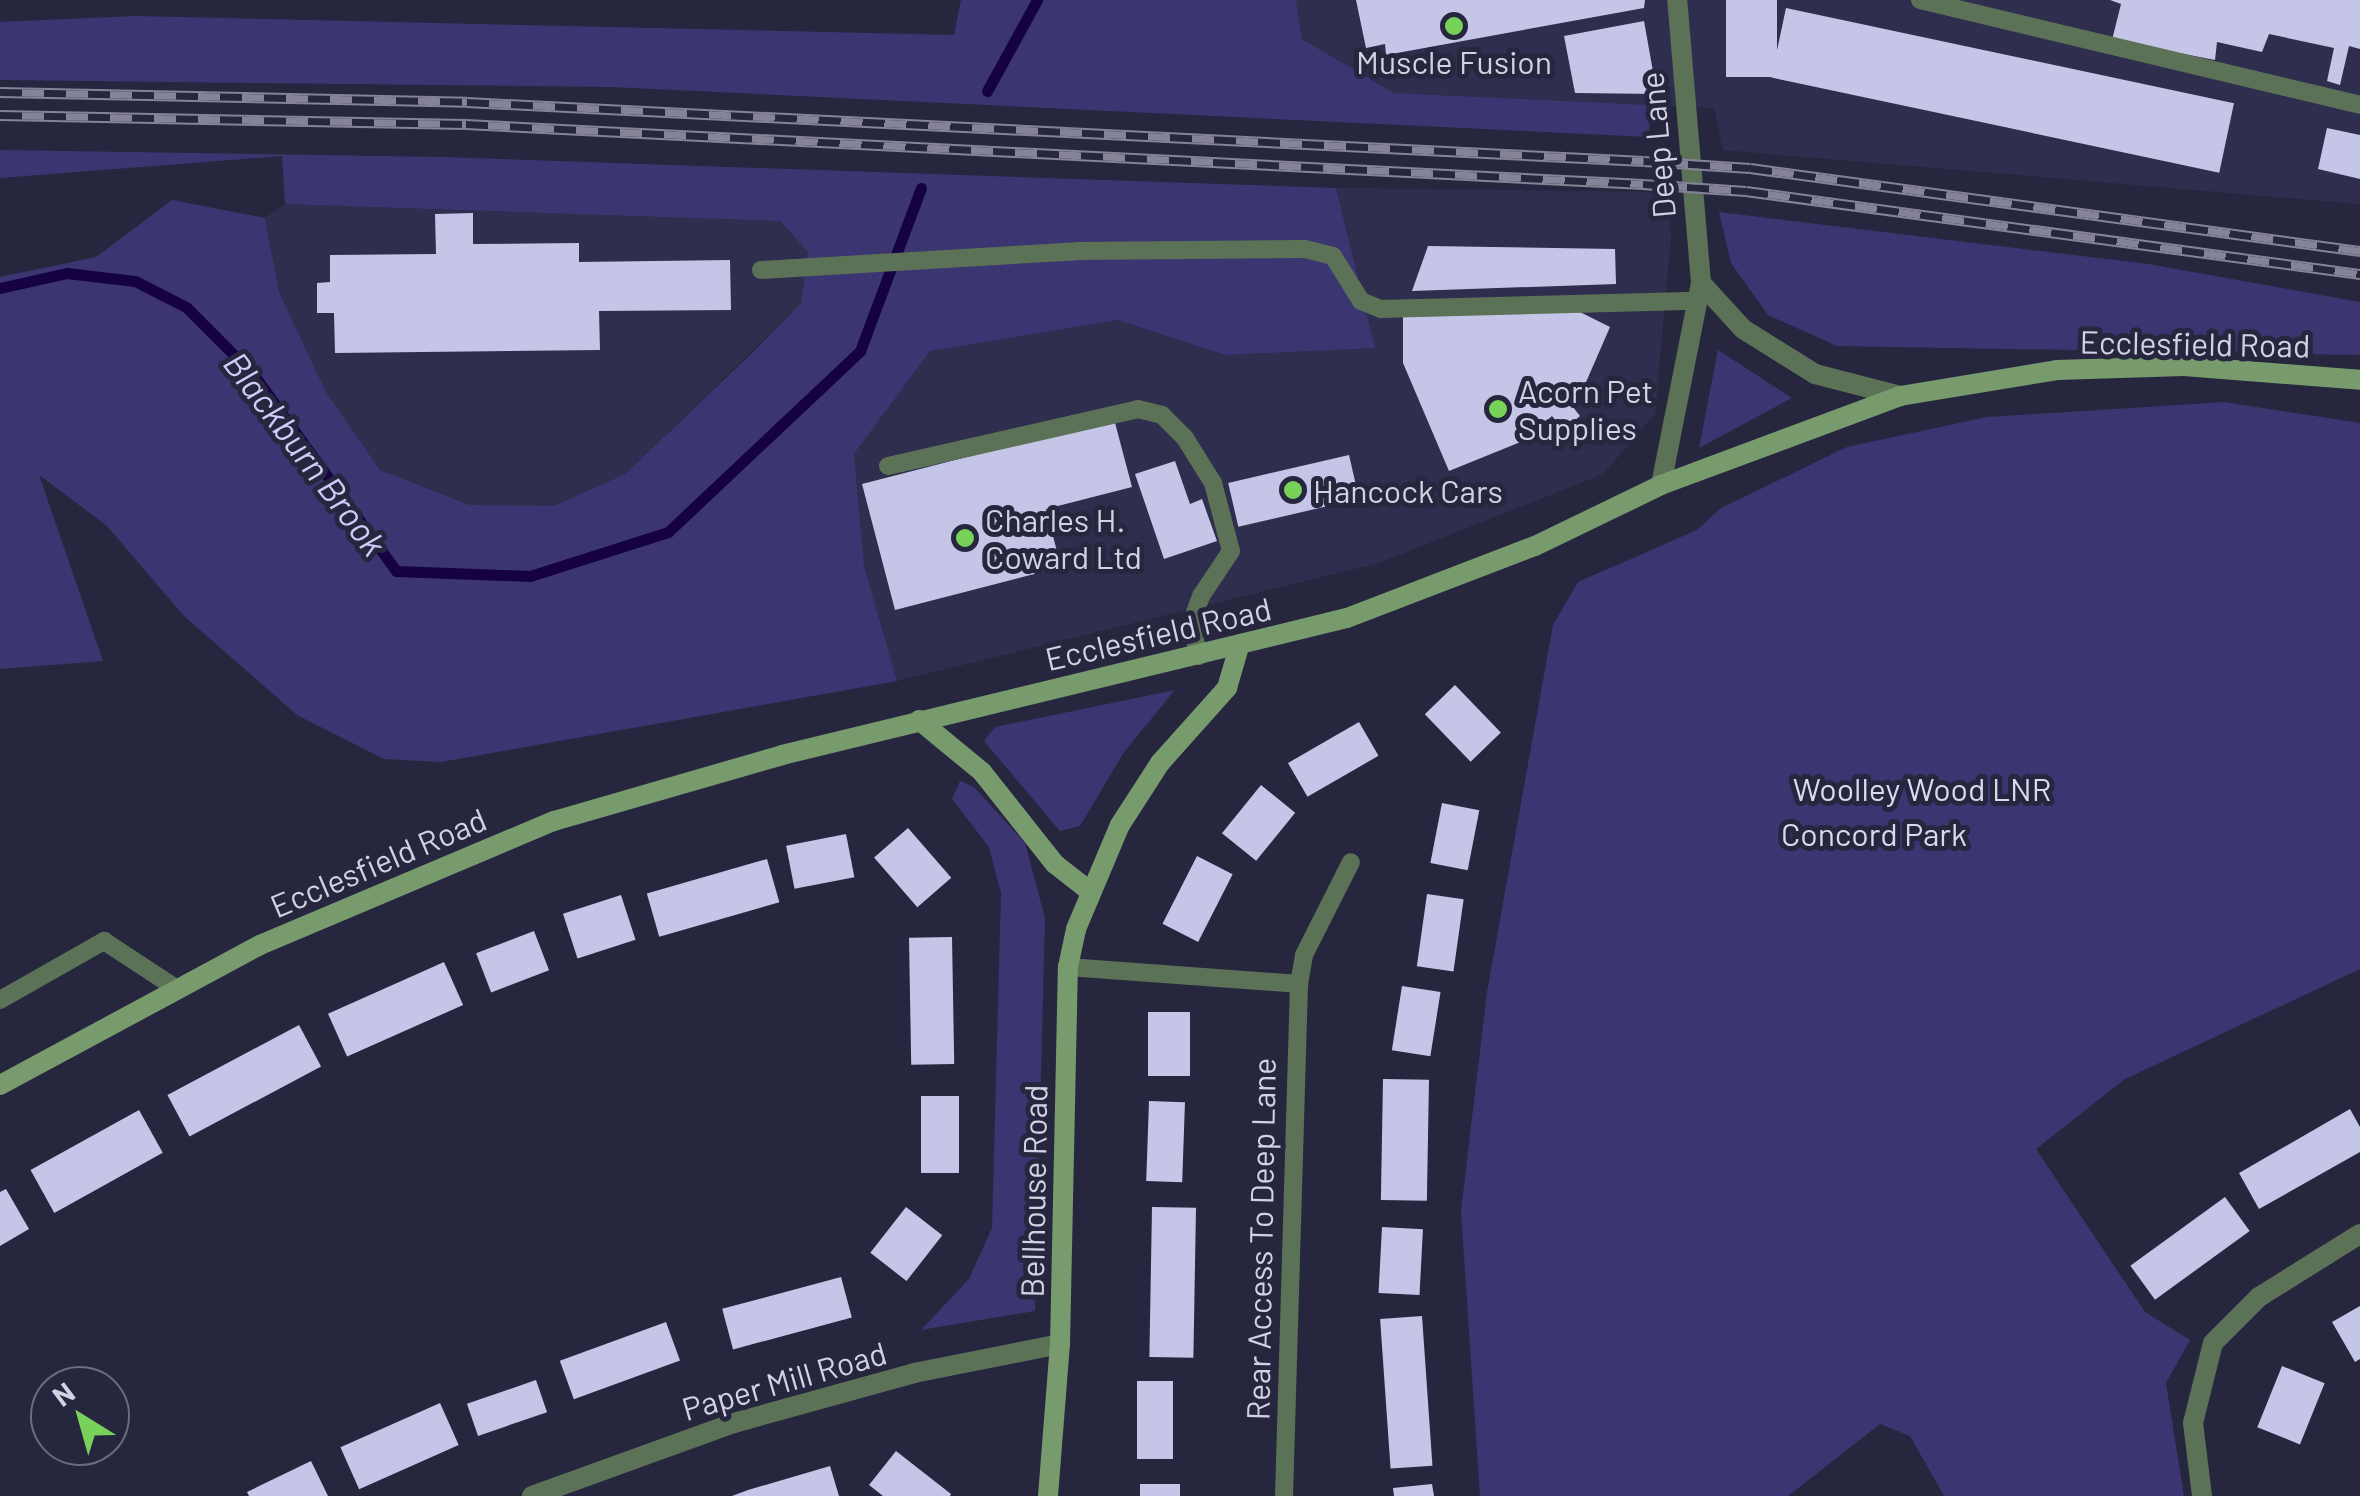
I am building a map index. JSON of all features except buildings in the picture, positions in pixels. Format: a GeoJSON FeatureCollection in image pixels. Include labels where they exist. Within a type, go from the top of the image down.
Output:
{"type":"FeatureCollection","features":[{"type":"Feature","properties":{"kind":"main road","name":"Ecclesfield Road"},"geometry":{"type":"LineString","coordinates":[[0,1085],[177,989],[412,876],[554,821],[919,720],[1239,647],[1347,618],[1462,576],[1661,485],[1900,396],[2057,370],[2184,366],[2360,380]]}},
{"type":"Feature","properties":{"kind":"main road","name":"Bellhouse Road"},"geometry":{"type":"LineString","coordinates":[[1048,1496],[1060,1344],[1068,967],[1088,890],[1160,762],[1228,688],[1239,647]]}},
{"type":"Feature","properties":{"kind":"main road"},"geometry":{"type":"LineString","coordinates":[[919,720],[982,772],[1055,864],[1088,890]]}},
{"type":"Feature","properties":{"kind":"street","name":"Deep Lane"},"geometry":{"type":"LineString","coordinates":[[1661,485],[1699,292],[1677,0]]}},
{"type":"Feature","properties":{"kind":"street"},"geometry":{"type":"LineString","coordinates":[[1699,292],[1743,329],[1815,374],[1900,396]]}},
{"type":"Feature","properties":{"kind":"street"},"geometry":{"type":"LineString","coordinates":[[2202,1496],[2192,1423],[2213,1343],[2260,1298],[2360,1234]]}},
{"type":"Feature","properties":{"kind":"street","name":"Paper Mill Road"},"geometry":{"type":"LineString","coordinates":[[532,1496],[734,1422],[914,1373],[1060,1344]]}},
{"type":"Feature","properties":{"kind":"lane"},"geometry":{"type":"LineString","coordinates":[[1920,0],[2360,105]]}},
{"type":"Feature","properties":{"kind":"lane"},"geometry":{"type":"LineString","coordinates":[[761,270],[924,260],[1306,249],[1334,256],[1361,301],[1381,309],[1699,292]]}},
{"type":"Feature","properties":{"kind":"lane"},"geometry":{"type":"LineString","coordinates":[[888,466],[1138,409],[1162,415],[1186,438],[1213,483],[1231,551],[1201,596],[1191,624],[1199,656]]}},
{"type":"Feature","properties":{"kind":"lane","name":"Rear Access To Deep Lane"},"geometry":{"type":"LineString","coordinates":[[1284,1496],[1298,984],[1304,955],[1351,862]]}},
{"type":"Feature","properties":{"kind":"lane"},"geometry":{"type":"LineString","coordinates":[[0,1000],[104,941],[177,989]]}},
{"type":"Feature","properties":{"kind":"lane"},"geometry":{"type":"LineString","coordinates":[[1068,967],[1298,984]]}},
{"type":"Feature","properties":{"kind":"shaded area"},"geometry":{"type":"Polygon","coordinates":[[[1296,0],[2360,0],[2360,204],[1723,150],[1714,108],[1394,93],[1302,39],[1296,0]]]}},
{"type":"Feature","properties":{"kind":"shaded area"},"geometry":{"type":"Polygon","coordinates":[[[1336,188],[1667,192],[1671,237],[1655,414],[1603,474],[1379,563],[897,681],[864,566],[854,454],[929,351],[1119,320],[1225,355],[1374,348],[1336,188]]]}},
{"type":"Feature","properties":{"kind":"shaded area"},"geometry":{"type":"Polygon","coordinates":[[[285,204],[780,221],[808,252],[801,303],[625,474],[554,506],[470,505],[380,470],[326,392],[279,292],[265,218],[285,204]]]}},
{"type":"Feature","properties":{"kind":"green space"},"geometry":{"type":"Polygon","coordinates":[[[961,0],[1296,0],[1302,39],[1394,93],[1650,105],[1649,137],[612,87],[0,80],[0,22],[135,16],[954,35],[961,0]]]}},
{"type":"Feature","properties":{"kind":"green space"},"geometry":{"type":"Polygon","coordinates":[[[0,150],[442,157],[1336,188],[1375,348],[1225,355],[1118,320],[930,351],[854,454],[864,566],[897,681],[441,762],[384,759],[297,715],[184,616],[107,526],[39,475],[103,661],[0,669],[0,277],[96,257],[172,200],[265,218],[279,292],[326,392],[380,470],[470,505],[554,506],[625,474],[754,351],[801,303],[808,252],[780,221],[285,204],[282,156],[0,178],[0,150]]]}},
{"type":"Feature","properties":{"kind":"green space"},"geometry":{"type":"Polygon","coordinates":[[[1719,212],[2148,264],[2360,302],[2360,355],[1837,346],[1768,315],[1731,263],[1719,212]]]}},
{"type":"Feature","properties":{"kind":"green space"},"geometry":{"type":"Polygon","coordinates":[[[1718,350],[1792,398],[1699,448],[1718,350]]]}},
{"type":"Feature","properties":{"kind":"green space","name":"Concord Park"},"geometry":{"type":"Polygon","coordinates":[[[2224,402],[2360,423],[2360,969],[2125,1079],[2036,1149],[2145,1312],[2190,1340],[2166,1383],[2184,1496],[1944,1496],[1910,1436],[1880,1424],[1788,1496],[1480,1496],[1461,1211],[1487,992],[1553,625],[1578,582],[1697,530],[1721,508],[1847,447],[1987,417],[2224,402]]]}},
{"type":"Feature","properties":{"kind":"green space"},"geometry":{"type":"Polygon","coordinates":[[[1175,690],[1124,752],[1080,826],[1060,831],[984,741],[995,727],[1175,690]]]}},
{"type":"Feature","properties":{"kind":"green space"},"geometry":{"type":"Polygon","coordinates":[[[960,781],[974,787],[1025,843],[1045,918],[1035,1311],[921,1330],[969,1279],[992,1228],[1001,893],[989,847],[952,799],[960,781]]]}},
{"type":"Feature","properties":{"kind":"waterway","name":"Blackburn Brook"},"geometry":{"type":"LineString","coordinates":[[987,91],[1037,0]]}},
{"type":"Feature","properties":{"kind":"waterway","name":"Blackburn Brook"},"geometry":{"type":"LineString","coordinates":[[0,288],[67,273],[135,281],[186,307],[253,374],[396,571],[530,576],[668,532],[860,351],[921,188]]}},
{"type":"Feature","properties":{"kind":"railway"},"geometry":{"type":"LineString","coordinates":[[0,92],[467,102],[1750,168],[2360,251]]}},
{"type":"Feature","properties":{"kind":"railway"},"geometry":{"type":"LineString","coordinates":[[0,115],[466,124],[1643,184],[1746,191],[2360,274]]}},
{"type":"Feature","properties":{"kind":"place","name":"Muscle Fusion"},"geometry":{"type":"Point","coordinates":[1454,26]}},
{"type":"Feature","properties":{"kind":"place","name":"Acorn Pet Supplies"},"geometry":{"type":"Point","coordinates":[1498,409]}},
{"type":"Feature","properties":{"kind":"place","name":"Hancock Cars"},"geometry":{"type":"Point","coordinates":[1293,490]}},
{"type":"Feature","properties":{"kind":"place","name":"Charles H. Coward Ltd"},"geometry":{"type":"Point","coordinates":[965,538]}},
{"type":"Feature","properties":{"kind":"park label","name":"Woolley Wood LNR"},"geometry":{"type":"Point","coordinates":[1922,788]}}]}
